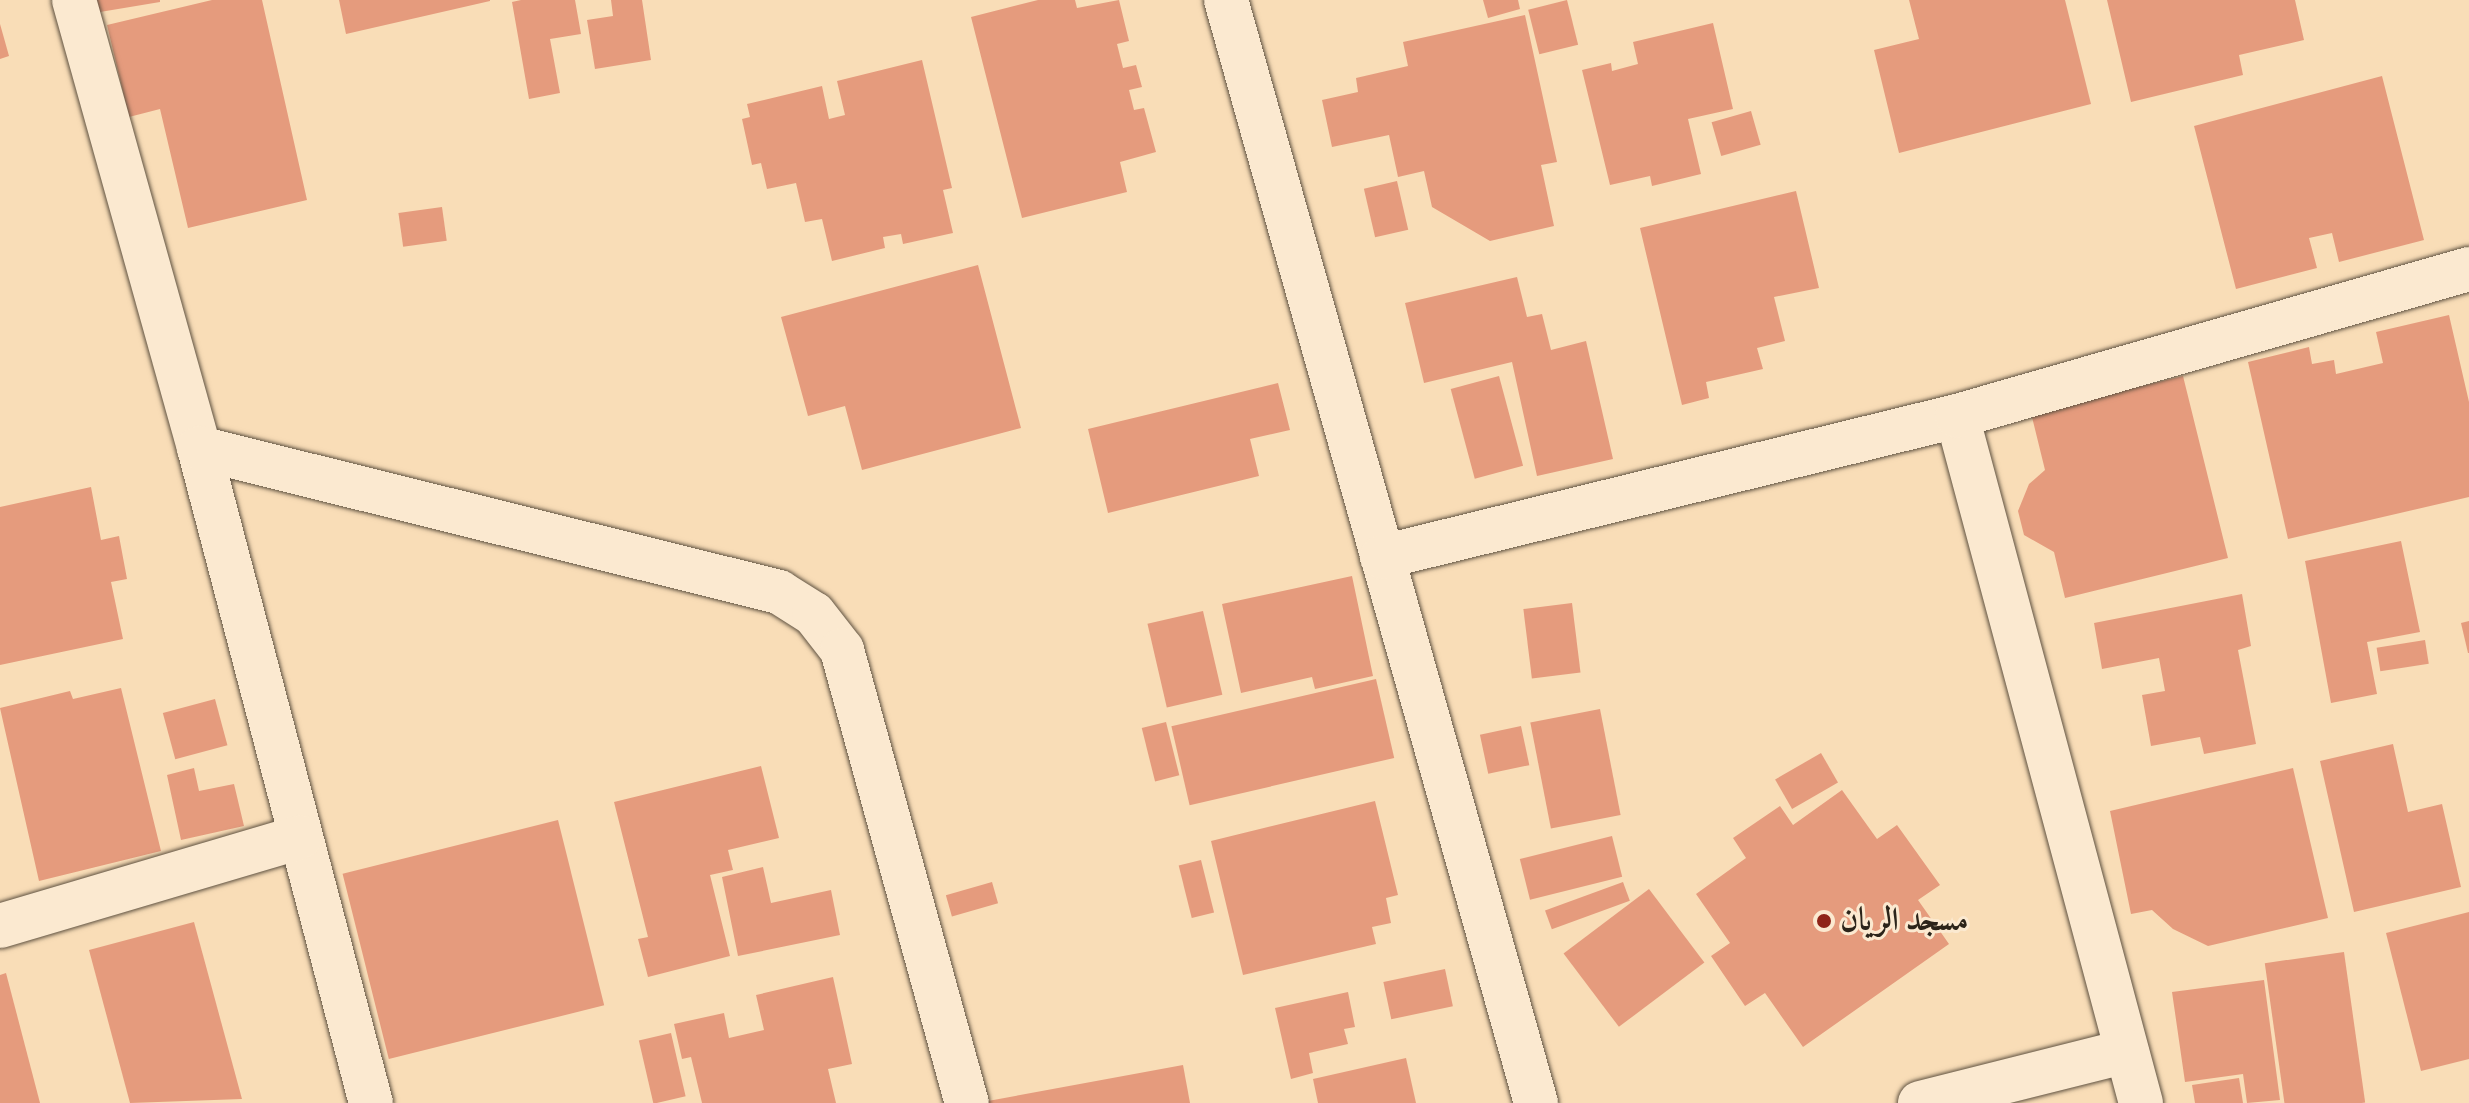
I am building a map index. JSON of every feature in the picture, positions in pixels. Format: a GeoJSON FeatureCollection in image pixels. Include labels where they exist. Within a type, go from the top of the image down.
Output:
{"type":"FeatureCollection","features":[{"type":"Feature","properties":{"kind":"street"},"geometry":{"type":"LineString","coordinates":[[74,0],[199,448],[371,1103]]}},
{"type":"Feature","properties":{"kind":"street"},"geometry":{"type":"LineString","coordinates":[[1226,0],[1536,1103]]}},
{"type":"Feature","properties":{"kind":"street"},"geometry":{"type":"LineString","coordinates":[[1382,557],[1957,416],[2469,269]]}},
{"type":"Feature","properties":{"kind":"street"},"geometry":{"type":"LineString","coordinates":[[1957,416],[2141,1103]]}},
{"type":"Feature","properties":{"kind":"street"},"geometry":{"type":"LineString","coordinates":[[199,448],[779,592],[814,614],[842,650],[967,1103]]}},
{"type":"Feature","properties":{"kind":"street"},"geometry":{"type":"LineString","coordinates":[[0,926],[300,837]]}},
{"type":"Feature","properties":{"kind":"street"},"geometry":{"type":"LineString","coordinates":[[1920,1103],[2127,1051]]}},
{"type":"Feature","properties":{"kind":"building"},"geometry":{"type":"Polygon","coordinates":[[[92,0],[160,0],[160,2],[94,13],[92,0]]]}},
{"type":"Feature","properties":{"kind":"building"},"geometry":{"type":"Polygon","coordinates":[[[212,0],[262,0],[307,200],[188,228],[160,109],[129,117],[107,25],[212,0]]]}},
{"type":"Feature","properties":{"kind":"building"},"geometry":{"type":"Polygon","coordinates":[[[339,0],[490,0],[490,1],[346,34],[339,0]]]}},
{"type":"Feature","properties":{"kind":"building"},"geometry":{"type":"Polygon","coordinates":[[[575,0],[581,34],[550,39],[560,93],[529,99],[512,2],[575,0]]]}},
{"type":"Feature","properties":{"kind":"building"},"geometry":{"type":"Polygon","coordinates":[[[611,0],[642,0],[651,60],[595,69],[587,20],[613,16],[611,0]]]}},
{"type":"Feature","properties":{"kind":"building"},"geometry":{"type":"Polygon","coordinates":[[[1038,0],[1075,0],[1077,8],[1119,0],[1129,41],[1117,44],[1123,68],[1136,65],[1142,87],[1129,90],[1134,110],[1144,108],[1156,152],[1120,162],[1127,192],[1022,218],[971,17],[1038,0]]]}},
{"type":"Feature","properties":{"kind":"building"},"geometry":{"type":"Polygon","coordinates":[[[1483,0],[1518,0],[1520,9],[1488,18],[1483,0]]]}},
{"type":"Feature","properties":{"kind":"building"},"geometry":{"type":"Polygon","coordinates":[[[1567,0],[1578,45],[1539,54],[1528,10],[1567,0]]]}},
{"type":"Feature","properties":{"kind":"building"},"geometry":{"type":"Polygon","coordinates":[[[1909,0],[2065,0],[2091,104],[1899,153],[1874,50],[1919,39],[1909,0]]]}},
{"type":"Feature","properties":{"kind":"building"},"geometry":{"type":"Polygon","coordinates":[[[2107,0],[2295,0],[2304,40],[2239,55],[2243,75],[2131,102],[2107,0]]]}},
{"type":"Feature","properties":{"kind":"building"},"geometry":{"type":"Polygon","coordinates":[[[1525,15],[1557,162],[1541,165],[1554,226],[1490,241],[1432,207],[1424,171],[1398,177],[1389,135],[1332,147],[1322,100],[1358,92],[1356,78],[1408,66],[1403,42],[1525,15]]]}},
{"type":"Feature","properties":{"kind":"building"},"geometry":{"type":"Polygon","coordinates":[[[1713,23],[1733,109],[1688,119],[1701,174],[1652,186],[1650,176],[1610,185],[1582,70],[1611,63],[1612,71],[1638,64],[1633,42],[1713,23]]]}},
{"type":"Feature","properties":{"kind":"building"},"geometry":{"type":"Polygon","coordinates":[[[0,24],[9,56],[0,59],[0,24]]]}},
{"type":"Feature","properties":{"kind":"building"},"geometry":{"type":"Polygon","coordinates":[[[922,60],[952,188],[943,190],[953,233],[903,244],[901,234],[883,237],[885,248],[832,261],[822,219],[805,222],[796,183],[767,189],[761,163],[752,165],[742,119],[750,117],[747,104],[822,86],[829,119],[845,115],[837,81],[922,60]]]}},
{"type":"Feature","properties":{"kind":"building"},"geometry":{"type":"Polygon","coordinates":[[[2382,76],[2424,240],[2339,262],[2332,233],[2309,238],[2317,268],[2236,289],[2194,126],[2382,76]]]}},
{"type":"Feature","properties":{"kind":"building"},"geometry":{"type":"Polygon","coordinates":[[[1751,111],[1761,145],[1721,156],[1712,122],[1751,111]]]}},
{"type":"Feature","properties":{"kind":"building"},"geometry":{"type":"Polygon","coordinates":[[[1397,181],[1408,230],[1375,237],[1364,189],[1397,181]]]}},
{"type":"Feature","properties":{"kind":"building"},"geometry":{"type":"Polygon","coordinates":[[[1796,191],[1819,288],[1774,297],[1785,341],[1757,348],[1763,369],[1706,382],[1709,398],[1682,405],[1640,228],[1796,191]]]}},
{"type":"Feature","properties":{"kind":"building"},"geometry":{"type":"Polygon","coordinates":[[[442,207],[447,241],[403,247],[398,213],[442,207]]]}},
{"type":"Feature","properties":{"kind":"building"},"geometry":{"type":"Polygon","coordinates":[[[978,265],[1021,428],[862,470],[845,406],[808,416],[781,317],[978,265]]]}},
{"type":"Feature","properties":{"kind":"building"},"geometry":{"type":"Polygon","coordinates":[[[1517,277],[1527,317],[1542,314],[1551,350],[1586,341],[1613,459],[1537,476],[1512,362],[1424,383],[1405,303],[1517,277]]]}},
{"type":"Feature","properties":{"kind":"building"},"geometry":{"type":"Polygon","coordinates":[[[2449,315],[2469,402],[2469,497],[2288,539],[2248,362],[2309,347],[2312,364],[2334,360],[2336,374],[2383,363],[2376,332],[2449,315]]]}},
{"type":"Feature","properties":{"kind":"building"},"geometry":{"type":"Polygon","coordinates":[[[1499,376],[1523,466],[1475,479],[1451,389],[1499,376]]]}},
{"type":"Feature","properties":{"kind":"building"},"geometry":{"type":"Polygon","coordinates":[[[2183,376],[2228,558],[2065,598],[2054,552],[2024,535],[2018,511],[2029,484],[2045,470],[2031,413],[2183,376]]]}},
{"type":"Feature","properties":{"kind":"building"},"geometry":{"type":"Polygon","coordinates":[[[1278,383],[1290,430],[1250,439],[1259,476],[1108,513],[1088,429],[1278,383]]]}},
{"type":"Feature","properties":{"kind":"building"},"geometry":{"type":"Polygon","coordinates":[[[91,487],[101,540],[119,536],[127,579],[111,582],[123,639],[0,665],[0,507],[91,487]]]}},
{"type":"Feature","properties":{"kind":"building"},"geometry":{"type":"Polygon","coordinates":[[[2401,541],[2420,632],[2367,642],[2377,694],[2331,703],[2305,561],[2401,541]]]}},
{"type":"Feature","properties":{"kind":"building"},"geometry":{"type":"Polygon","coordinates":[[[1352,576],[1373,676],[1315,689],[1312,677],[1241,693],[1222,604],[1352,576]]]}},
{"type":"Feature","properties":{"kind":"building"},"geometry":{"type":"Polygon","coordinates":[[[2242,594],[2251,646],[2238,650],[2256,744],[2204,754],[2200,737],[2151,746],[2142,695],[2165,691],[2159,658],[2102,669],[2094,623],[2242,594]]]}},
{"type":"Feature","properties":{"kind":"building"},"geometry":{"type":"Polygon","coordinates":[[[1572,603],[1581,672],[1532,678],[1523,609],[1572,603]]]}},
{"type":"Feature","properties":{"kind":"building"},"geometry":{"type":"Polygon","coordinates":[[[1203,611],[1222,695],[1167,708],[1147,624],[1203,611]]]}},
{"type":"Feature","properties":{"kind":"building"},"geometry":{"type":"Polygon","coordinates":[[[2469,621],[2469,653],[2468,653],[2461,623],[2469,621]]]}},
{"type":"Feature","properties":{"kind":"building"},"geometry":{"type":"Polygon","coordinates":[[[2425,640],[2429,664],[2380,671],[2377,648],[2425,640]]]}},
{"type":"Feature","properties":{"kind":"building"},"geometry":{"type":"Polygon","coordinates":[[[1376,679],[1394,758],[1190,805],[1171,726],[1376,679]]]}},
{"type":"Feature","properties":{"kind":"building"},"geometry":{"type":"Polygon","coordinates":[[[121,688],[161,851],[39,881],[0,708],[70,691],[73,699],[121,688]]]}},
{"type":"Feature","properties":{"kind":"building"},"geometry":{"type":"Polygon","coordinates":[[[215,699],[227,745],[175,759],[163,713],[215,699]]]}},
{"type":"Feature","properties":{"kind":"building"},"geometry":{"type":"Polygon","coordinates":[[[1600,709],[1621,815],[1551,829],[1530,723],[1600,709]]]}},
{"type":"Feature","properties":{"kind":"building"},"geometry":{"type":"Polygon","coordinates":[[[1166,722],[1179,775],[1155,781],[1142,728],[1166,722]]]}},
{"type":"Feature","properties":{"kind":"building"},"geometry":{"type":"Polygon","coordinates":[[[1521,726],[1529,765],[1488,774],[1480,735],[1521,726]]]}},
{"type":"Feature","properties":{"kind":"building"},"geometry":{"type":"Polygon","coordinates":[[[2393,744],[2408,812],[2442,804],[2461,887],[2354,912],[2320,761],[2393,744]]]}},
{"type":"Feature","properties":{"kind":"building"},"geometry":{"type":"Polygon","coordinates":[[[1821,753],[1838,782],[1792,809],[1775,780],[1821,753]]]}},
{"type":"Feature","properties":{"kind":"building"},"geometry":{"type":"Polygon","coordinates":[[[761,766],[779,838],[728,850],[733,870],[710,875],[730,956],[648,977],[638,939],[648,937],[614,802],[761,766]]]}},
{"type":"Feature","properties":{"kind":"building"},"geometry":{"type":"Polygon","coordinates":[[[194,768],[199,791],[234,784],[244,826],[181,840],[167,775],[194,768]]]}},
{"type":"Feature","properties":{"kind":"building"},"geometry":{"type":"Polygon","coordinates":[[[2293,768],[2328,918],[2208,946],[2173,929],[2152,910],[2131,914],[2110,811],[2293,768]]]}},
{"type":"Feature","properties":{"kind":"building","name":"مسجد الريان"},"geometry":{"type":"Polygon","coordinates":[[[1842,790],[1877,839],[1897,825],[1940,885],[1918,900],[1949,944],[1803,1047],[1765,993],[1745,1006],[1711,956],[1730,943],[1696,894],[1746,858],[1733,838],[1780,806],[1793,825],[1842,790]]]}},
{"type":"Feature","properties":{"kind":"building"},"geometry":{"type":"Polygon","coordinates":[[[1375,801],[1398,895],[1386,898],[1391,923],[1372,927],[1376,944],[1243,975],[1211,841],[1375,801]]]}},
{"type":"Feature","properties":{"kind":"building"},"geometry":{"type":"Polygon","coordinates":[[[558,820],[604,1005],[389,1059],[343,874],[558,820]]]}},
{"type":"Feature","properties":{"kind":"building"},"geometry":{"type":"Polygon","coordinates":[[[1612,836],[1622,877],[1530,900],[1520,859],[1612,836]]]}},
{"type":"Feature","properties":{"kind":"building"},"geometry":{"type":"Polygon","coordinates":[[[1201,860],[1214,912],[1192,918],[1179,866],[1201,860]]]}},
{"type":"Feature","properties":{"kind":"building"},"geometry":{"type":"Polygon","coordinates":[[[763,867],[771,903],[831,890],[840,935],[738,956],[722,877],[763,867]]]}},
{"type":"Feature","properties":{"kind":"building"},"geometry":{"type":"Polygon","coordinates":[[[992,882],[998,903],[952,916],[946,895],[992,882]]]}},
{"type":"Feature","properties":{"kind":"building"},"geometry":{"type":"Polygon","coordinates":[[[1623,882],[1630,901],[1552,929],[1545,910],[1623,882]]]}},
{"type":"Feature","properties":{"kind":"building"},"geometry":{"type":"Polygon","coordinates":[[[1649,889],[1704,962],[1619,1027],[1564,953],[1649,889]]]}},
{"type":"Feature","properties":{"kind":"building"},"geometry":{"type":"Polygon","coordinates":[[[2469,912],[2469,1059],[2421,1071],[2386,933],[2469,912]]]}},
{"type":"Feature","properties":{"kind":"building"},"geometry":{"type":"Polygon","coordinates":[[[194,922],[242,1099],[130,1103],[89,950],[194,922]]]}},
{"type":"Feature","properties":{"kind":"building"},"geometry":{"type":"Polygon","coordinates":[[[2344,952],[2365,1103],[2284,1103],[2265,963],[2344,952]]]}},
{"type":"Feature","properties":{"kind":"building"},"geometry":{"type":"Polygon","coordinates":[[[1445,969],[1453,1006],[1391,1019],[1383,982],[1445,969]]]}},
{"type":"Feature","properties":{"kind":"building"},"geometry":{"type":"Polygon","coordinates":[[[6,973],[40,1103],[0,1103],[0,975],[6,973]]]}},
{"type":"Feature","properties":{"kind":"building"},"geometry":{"type":"Polygon","coordinates":[[[833,977],[852,1064],[828,1069],[836,1103],[702,1103],[691,1057],[682,1059],[674,1024],[724,1013],[729,1038],[764,1030],[756,995],[833,977]]]}},
{"type":"Feature","properties":{"kind":"building"},"geometry":{"type":"Polygon","coordinates":[[[2264,980],[2280,1100],[2247,1103],[2243,1074],[2185,1082],[2172,992],[2264,980]]]}},
{"type":"Feature","properties":{"kind":"building"},"geometry":{"type":"Polygon","coordinates":[[[1348,992],[1355,1027],[1344,1029],[1348,1044],[1309,1053],[1313,1073],[1291,1079],[1275,1008],[1348,992]]]}},
{"type":"Feature","properties":{"kind":"building"},"geometry":{"type":"Polygon","coordinates":[[[671,1033],[686,1096],[653,1103],[639,1040],[671,1033]]]}},
{"type":"Feature","properties":{"kind":"building"},"geometry":{"type":"Polygon","coordinates":[[[1406,1058],[1416,1103],[1318,1103],[1313,1079],[1406,1058]]]}},
{"type":"Feature","properties":{"kind":"building"},"geometry":{"type":"Polygon","coordinates":[[[1183,1065],[1190,1103],[988,1101],[1183,1065]]]}},
{"type":"Feature","properties":{"kind":"building"},"geometry":{"type":"Polygon","coordinates":[[[2239,1078],[2243,1103],[2195,1103],[2192,1085],[2239,1078]]]}},
{"type":"Feature","properties":{"kind":"place","name":"مسجد الريان"},"geometry":{"type":"Point","coordinates":[1824,921]}}]}
